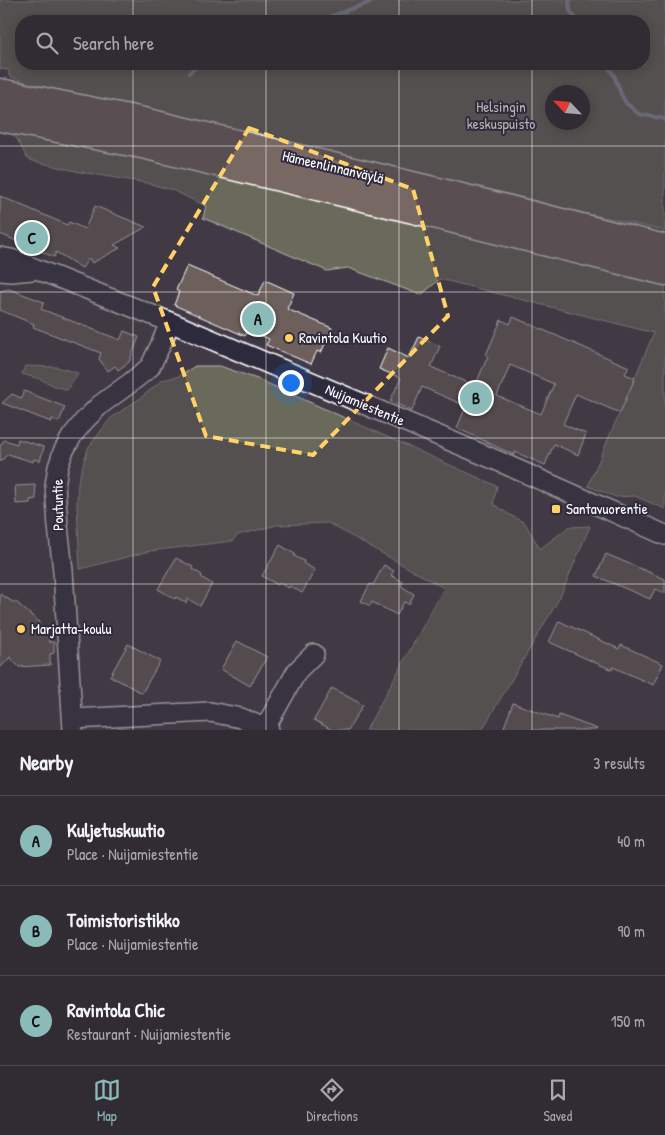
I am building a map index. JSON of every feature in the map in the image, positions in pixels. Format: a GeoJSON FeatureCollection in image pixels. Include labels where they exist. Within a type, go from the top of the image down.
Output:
{"type":"FeatureCollection","features":[{"type":"Feature","properties":{"kind":"highway","name":"Hämeenlinnanväylä"},"geometry":{"type":"LineString","coordinates":[[0,93],[148,122],[665,248]]}},
{"type":"Feature","properties":{"kind":"highway","name":"Hämeenlinnanväylä"},"geometry":{"type":"LineString","coordinates":[[0,117],[142,144],[665,271]]}},
{"type":"Feature","properties":{"kind":"street","name":"Nuijamiestentie"},"geometry":{"type":"LineString","coordinates":[[0,257],[11,259],[170,322],[498,461],[665,535]]}},
{"type":"Feature","properties":{"kind":"street","name":"Nuijamiestentie"},"geometry":{"type":"LineString","coordinates":[[0,271],[36,270]]}},
{"type":"Feature","properties":{"kind":"street","name":"Poutuntie"},"geometry":{"type":"LineString","coordinates":[[73,724],[63,571],[57,520],[55,485],[58,467],[63,452],[72,436],[84,421],[100,405],[150,367],[170,322]]}},
{"type":"Feature","properties":{"kind":"street"},"geometry":{"type":"LineString","coordinates":[[73,724],[210,712],[228,714],[267,729],[297,671],[314,654]]}},
{"type":"Feature","properties":{"kind":"highlighted area"},"geometry":{"type":"Polygon","coordinates":[[[249,128],[413,189],[448,316],[313,455],[206,436],[153,287],[249,128]]]}},
{"type":"Feature","properties":{"kind":"green space","name":"Helsingin keskuspuisto"},"geometry":{"type":"Polygon","coordinates":[[[0,0],[665,0],[665,231],[561,209],[52,90],[9,76],[9,70],[0,69],[0,0]]]}},
{"type":"Feature","properties":{"kind":"green space"},"geometry":{"type":"Polygon","coordinates":[[[10,132],[109,149],[665,286],[665,509],[635,496],[616,497],[588,486],[654,333],[440,279],[421,295],[348,268],[327,271],[203,218],[206,206],[172,190],[147,183],[80,172],[33,161],[27,158],[17,139],[10,132]]]}},
{"type":"Feature","properties":{"kind":"green space"},"geometry":{"type":"Polygon","coordinates":[[[25,366],[57,367],[78,373],[67,390],[22,374],[25,366]]]}},
{"type":"Feature","properties":{"kind":"green space"},"geometry":{"type":"Polygon","coordinates":[[[195,366],[220,366],[260,380],[497,486],[493,504],[525,523],[540,549],[569,527],[590,526],[560,597],[482,730],[366,730],[444,588],[328,523],[277,525],[238,535],[232,541],[150,551],[80,569],[77,506],[78,482],[88,448],[111,418],[142,397],[162,380],[180,376],[195,366]]]}},
{"type":"Feature","properties":{"kind":"building"},"geometry":{"type":"Polygon","coordinates":[[[0,196],[67,225],[69,222],[85,229],[95,206],[146,227],[114,245],[120,248],[92,263],[89,258],[82,268],[56,252],[54,257],[0,234],[0,196]]]}},
{"type":"Feature","properties":{"kind":"building"},"geometry":{"type":"Polygon","coordinates":[[[187,266],[258,296],[265,280],[294,293],[287,309],[332,328],[321,353],[317,351],[311,364],[266,345],[269,339],[248,330],[245,336],[174,305],[179,292],[176,290],[187,266]]]}},
{"type":"Feature","properties":{"kind":"building"},"geometry":{"type":"Polygon","coordinates":[[[9,289],[44,302],[41,309],[120,340],[124,331],[139,337],[129,362],[118,370],[115,366],[108,371],[99,359],[101,353],[33,327],[34,324],[0,310],[0,291],[9,289]]]}},
{"type":"Feature","properties":{"kind":"building"},"geometry":{"type":"Polygon","coordinates":[[[513,317],[629,367],[625,374],[635,378],[620,413],[576,394],[563,424],[586,434],[578,455],[554,444],[545,465],[515,452],[514,455],[457,428],[466,406],[422,387],[412,411],[390,401],[401,378],[379,369],[388,348],[409,358],[419,337],[440,346],[431,367],[475,386],[501,320],[510,324],[513,317]],[[510,365],[497,396],[541,414],[554,384],[510,365]]]}},
{"type":"Feature","properties":{"kind":"building"},"geometry":{"type":"Polygon","coordinates":[[[24,391],[65,407],[59,422],[52,419],[51,422],[2,403],[12,394],[21,398],[24,391]]]}},
{"type":"Feature","properties":{"kind":"building"},"geometry":{"type":"Polygon","coordinates":[[[18,439],[44,447],[40,461],[34,459],[33,462],[8,454],[0,462],[0,446],[4,440],[17,444],[18,439]]]}},
{"type":"Feature","properties":{"kind":"building"},"geometry":{"type":"Polygon","coordinates":[[[35,485],[36,499],[30,500],[30,503],[16,504],[15,486],[35,485]]]}},
{"type":"Feature","properties":{"kind":"building"},"geometry":{"type":"Polygon","coordinates":[[[280,545],[315,570],[302,593],[290,586],[289,588],[279,583],[278,585],[262,576],[280,545]]]}},
{"type":"Feature","properties":{"kind":"building"},"geometry":{"type":"Polygon","coordinates":[[[606,554],[665,579],[665,593],[655,589],[650,599],[596,576],[606,554]]]}},
{"type":"Feature","properties":{"kind":"building"},"geometry":{"type":"Polygon","coordinates":[[[176,558],[193,567],[192,569],[212,584],[200,606],[188,599],[186,603],[176,597],[175,599],[158,589],[176,558]]]}},
{"type":"Feature","properties":{"kind":"building"},"geometry":{"type":"Polygon","coordinates":[[[384,565],[394,571],[391,575],[403,582],[401,586],[414,594],[409,604],[404,602],[397,615],[372,602],[370,606],[361,601],[370,584],[373,585],[384,565]]]}},
{"type":"Feature","properties":{"kind":"building","name":"Marjatta-koulu"},"geometry":{"type":"Polygon","coordinates":[[[0,594],[16,602],[39,622],[39,625],[49,636],[49,642],[54,642],[54,653],[50,654],[50,665],[19,667],[10,657],[0,668],[0,594]]]}},
{"type":"Feature","properties":{"kind":"building"},"geometry":{"type":"Polygon","coordinates":[[[559,621],[619,649],[621,645],[663,664],[653,685],[613,667],[612,670],[549,642],[559,621]]]}},
{"type":"Feature","properties":{"kind":"building"},"geometry":{"type":"Polygon","coordinates":[[[237,641],[267,657],[250,686],[221,669],[237,641]]]}},
{"type":"Feature","properties":{"kind":"building"},"geometry":{"type":"Polygon","coordinates":[[[128,644],[160,661],[142,693],[110,676],[128,644]]]}},
{"type":"Feature","properties":{"kind":"building"},"geometry":{"type":"Polygon","coordinates":[[[332,688],[363,705],[348,730],[332,730],[314,720],[332,688]]]}},
{"type":"Feature","properties":{"kind":"building"},"geometry":{"type":"Polygon","coordinates":[[[513,703],[558,719],[559,715],[597,729],[511,730],[504,727],[513,703]]]}},
{"type":"Feature","properties":{"kind":"waterway"},"geometry":{"type":"LineString","coordinates":[[335,15],[376,0]]}},
{"type":"Feature","properties":{"kind":"waterway"},"geometry":{"type":"LineString","coordinates":[[569,0],[570,11],[573,15]]}},
{"type":"Feature","properties":{"kind":"waterway"},"geometry":{"type":"LineString","coordinates":[[189,73],[192,70]]}},
{"type":"Feature","properties":{"kind":"waterway"},"geometry":{"type":"LineString","coordinates":[[610,70],[626,103],[639,114],[665,119]]}},
{"type":"Feature","properties":{"kind":"place","name":"Ravintola Chic"},"geometry":{"type":"Point","coordinates":[32,238]}},
{"type":"Feature","properties":{"kind":"place","name":"Kuljetuskuutio"},"geometry":{"type":"Point","coordinates":[258,319]}},
{"type":"Feature","properties":{"kind":"place","name":"Ravintola Kuutio"},"geometry":{"type":"Point","coordinates":[289,338]}},
{"type":"Feature","properties":{"kind":"place","name":"Toimistoristikko"},"geometry":{"type":"Point","coordinates":[476,398]}},
{"type":"Feature","properties":{"kind":"place","name":"Santavuorentie"},"geometry":{"type":"Point","coordinates":[556,509]}},
{"type":"Feature","properties":{"kind":"place","name":"Marjatta-koulu"},"geometry":{"type":"Point","coordinates":[21,629]}}]}
